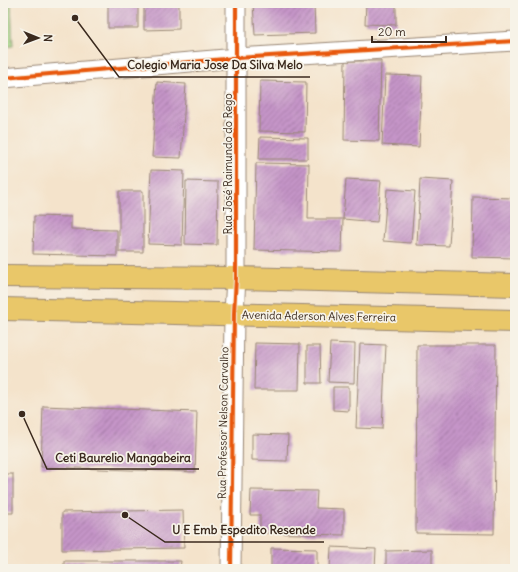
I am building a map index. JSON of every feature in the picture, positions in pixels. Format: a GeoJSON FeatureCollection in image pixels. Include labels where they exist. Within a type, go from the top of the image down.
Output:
{"type":"FeatureCollection","features":[{"type":"Feature","properties":{"kind":"main road"},"geometry":{"type":"LineString","coordinates":[[3,276],[236,278],[515,285]]}},
{"type":"Feature","properties":{"kind":"main road","name":"Avenida Aderson Alves Ferreira"},"geometry":{"type":"LineString","coordinates":[[3,309],[515,321]]}},
{"type":"Feature","properties":{"kind":"street","name":"Rua José Raimundo do Rego"},"geometry":{"type":"LineString","coordinates":[[236,3],[236,278]]}},
{"type":"Feature","properties":{"kind":"street"},"geometry":{"type":"LineString","coordinates":[[3,78],[237,58],[515,41]]}},
{"type":"Feature","properties":{"kind":"street","name":"Rua Professor Nelson Carvalho"},"geometry":{"type":"LineString","coordinates":[[230,569],[234,314],[236,278]]}},
{"type":"Feature","properties":{"kind":"green space"},"geometry":{"type":"Polygon","coordinates":[[[3,3],[11,3],[13,46],[3,47],[3,3]]]}},
{"type":"Feature","properties":{"kind":"building"},"geometry":{"type":"Polygon","coordinates":[[[108,3],[138,3],[138,28],[108,28],[108,3]]]}},
{"type":"Feature","properties":{"kind":"building"},"geometry":{"type":"Polygon","coordinates":[[[144,3],[179,3],[179,29],[144,30],[144,3]]]}},
{"type":"Feature","properties":{"kind":"building"},"geometry":{"type":"Polygon","coordinates":[[[253,3],[314,3],[315,33],[255,35],[253,3]]]}},
{"type":"Feature","properties":{"kind":"building"},"geometry":{"type":"Polygon","coordinates":[[[366,3],[396,3],[396,25],[365,24],[366,3]]]}},
{"type":"Feature","properties":{"kind":"building"},"geometry":{"type":"Polygon","coordinates":[[[345,61],[381,61],[379,141],[344,140],[345,61]]]}},
{"type":"Feature","properties":{"kind":"building"},"geometry":{"type":"Polygon","coordinates":[[[385,75],[422,76],[419,147],[382,145],[385,75]]]}},
{"type":"Feature","properties":{"kind":"building"},"geometry":{"type":"Polygon","coordinates":[[[260,81],[306,82],[305,132],[259,131],[260,81]]]}},
{"type":"Feature","properties":{"kind":"building"},"geometry":{"type":"Polygon","coordinates":[[[157,82],[186,84],[181,158],[152,157],[157,82]]]}},
{"type":"Feature","properties":{"kind":"building"},"geometry":{"type":"Polygon","coordinates":[[[260,137],[308,138],[308,159],[259,159],[260,137]]]}},
{"type":"Feature","properties":{"kind":"building"},"geometry":{"type":"Polygon","coordinates":[[[256,163],[309,164],[308,219],[343,219],[342,252],[254,250],[256,163]]]}},
{"type":"Feature","properties":{"kind":"building"},"geometry":{"type":"Polygon","coordinates":[[[151,170],[184,171],[182,245],[148,244],[151,170]]]}},
{"type":"Feature","properties":{"kind":"building"},"geometry":{"type":"Polygon","coordinates":[[[346,179],[381,181],[377,222],[343,219],[346,179]]]}},
{"type":"Feature","properties":{"kind":"building"},"geometry":{"type":"Polygon","coordinates":[[[420,179],[453,181],[449,246],[417,245],[420,179]]]}},
{"type":"Feature","properties":{"kind":"building"},"geometry":{"type":"Polygon","coordinates":[[[186,181],[218,182],[217,245],[185,244],[186,181]]]}},
{"type":"Feature","properties":{"kind":"building"},"geometry":{"type":"Polygon","coordinates":[[[387,189],[415,191],[411,243],[383,241],[387,189]]]}},
{"type":"Feature","properties":{"kind":"building"},"geometry":{"type":"Polygon","coordinates":[[[119,191],[143,191],[143,252],[119,252],[119,191]]]}},
{"type":"Feature","properties":{"kind":"building"},"geometry":{"type":"Polygon","coordinates":[[[473,197],[515,198],[515,258],[472,257],[473,197]]]}},
{"type":"Feature","properties":{"kind":"building"},"geometry":{"type":"Polygon","coordinates":[[[34,216],[71,217],[71,229],[117,230],[117,256],[33,254],[34,216]]]}},
{"type":"Feature","properties":{"kind":"building"},"geometry":{"type":"Polygon","coordinates":[[[255,343],[300,344],[299,390],[254,390],[255,343]]]}},
{"type":"Feature","properties":{"kind":"building"},"geometry":{"type":"Polygon","coordinates":[[[330,343],[355,344],[354,383],[328,382],[330,343]]]}},
{"type":"Feature","properties":{"kind":"building"},"geometry":{"type":"Polygon","coordinates":[[[360,344],[386,345],[382,429],[356,428],[360,344]]]}},
{"type":"Feature","properties":{"kind":"building"},"geometry":{"type":"Polygon","coordinates":[[[417,345],[496,345],[494,534],[416,533],[417,345]]]}},
{"type":"Feature","properties":{"kind":"building"},"geometry":{"type":"Polygon","coordinates":[[[307,346],[320,346],[321,383],[307,383],[307,346]]]}},
{"type":"Feature","properties":{"kind":"building"},"geometry":{"type":"Polygon","coordinates":[[[333,387],[349,387],[349,411],[333,410],[333,387]]]}},
{"type":"Feature","properties":{"kind":"building"},"geometry":{"type":"Polygon","coordinates":[[[43,406],[197,412],[195,472],[41,467],[43,406]]]}},
{"type":"Feature","properties":{"kind":"building"},"geometry":{"type":"Polygon","coordinates":[[[252,434],[288,435],[287,461],[252,460],[252,434]]]}},
{"type":"Feature","properties":{"kind":"building"},"geometry":{"type":"Polygon","coordinates":[[[3,474],[13,474],[13,513],[3,513],[3,474]]]}},
{"type":"Feature","properties":{"kind":"building"},"geometry":{"type":"Polygon","coordinates":[[[251,490],[317,491],[316,508],[344,509],[344,535],[260,533],[260,515],[250,515],[251,490]]]}},
{"type":"Feature","properties":{"kind":"building"},"geometry":{"type":"Polygon","coordinates":[[[183,510],[184,548],[62,550],[62,512],[183,510]]]}},
{"type":"Feature","properties":{"kind":"building"},"geometry":{"type":"Polygon","coordinates":[[[331,547],[376,549],[375,569],[330,569],[331,547]]]}},
{"type":"Feature","properties":{"kind":"building"},"geometry":{"type":"Polygon","coordinates":[[[271,548],[317,549],[317,569],[271,569],[271,548]]]}},
{"type":"Feature","properties":{"kind":"building"},"geometry":{"type":"Polygon","coordinates":[[[432,550],[432,569],[386,569],[386,551],[432,550]]]}},
{"type":"Feature","properties":{"kind":"building"},"geometry":{"type":"Polygon","coordinates":[[[64,561],[181,561],[180,569],[64,569],[64,561]]]}},
{"type":"Feature","properties":{"kind":"cycle path"},"geometry":{"type":"LineString","coordinates":[[231,569],[234,313],[236,278],[236,3]]}},
{"type":"Feature","properties":{"kind":"cycle path"},"geometry":{"type":"LineString","coordinates":[[3,78],[237,58],[515,41]]}},
{"type":"Feature","properties":{"kind":"place","name":"Colegio Maria Jose Da Silva Melo"},"geometry":{"type":"Point","coordinates":[75,18]}},
{"type":"Feature","properties":{"kind":"place","name":"Ceti Baurelio Mangabeira"},"geometry":{"type":"Point","coordinates":[22,414]}},
{"type":"Feature","properties":{"kind":"place","name":"U E Emb Espedito Resende"},"geometry":{"type":"Point","coordinates":[125,515]}}]}
